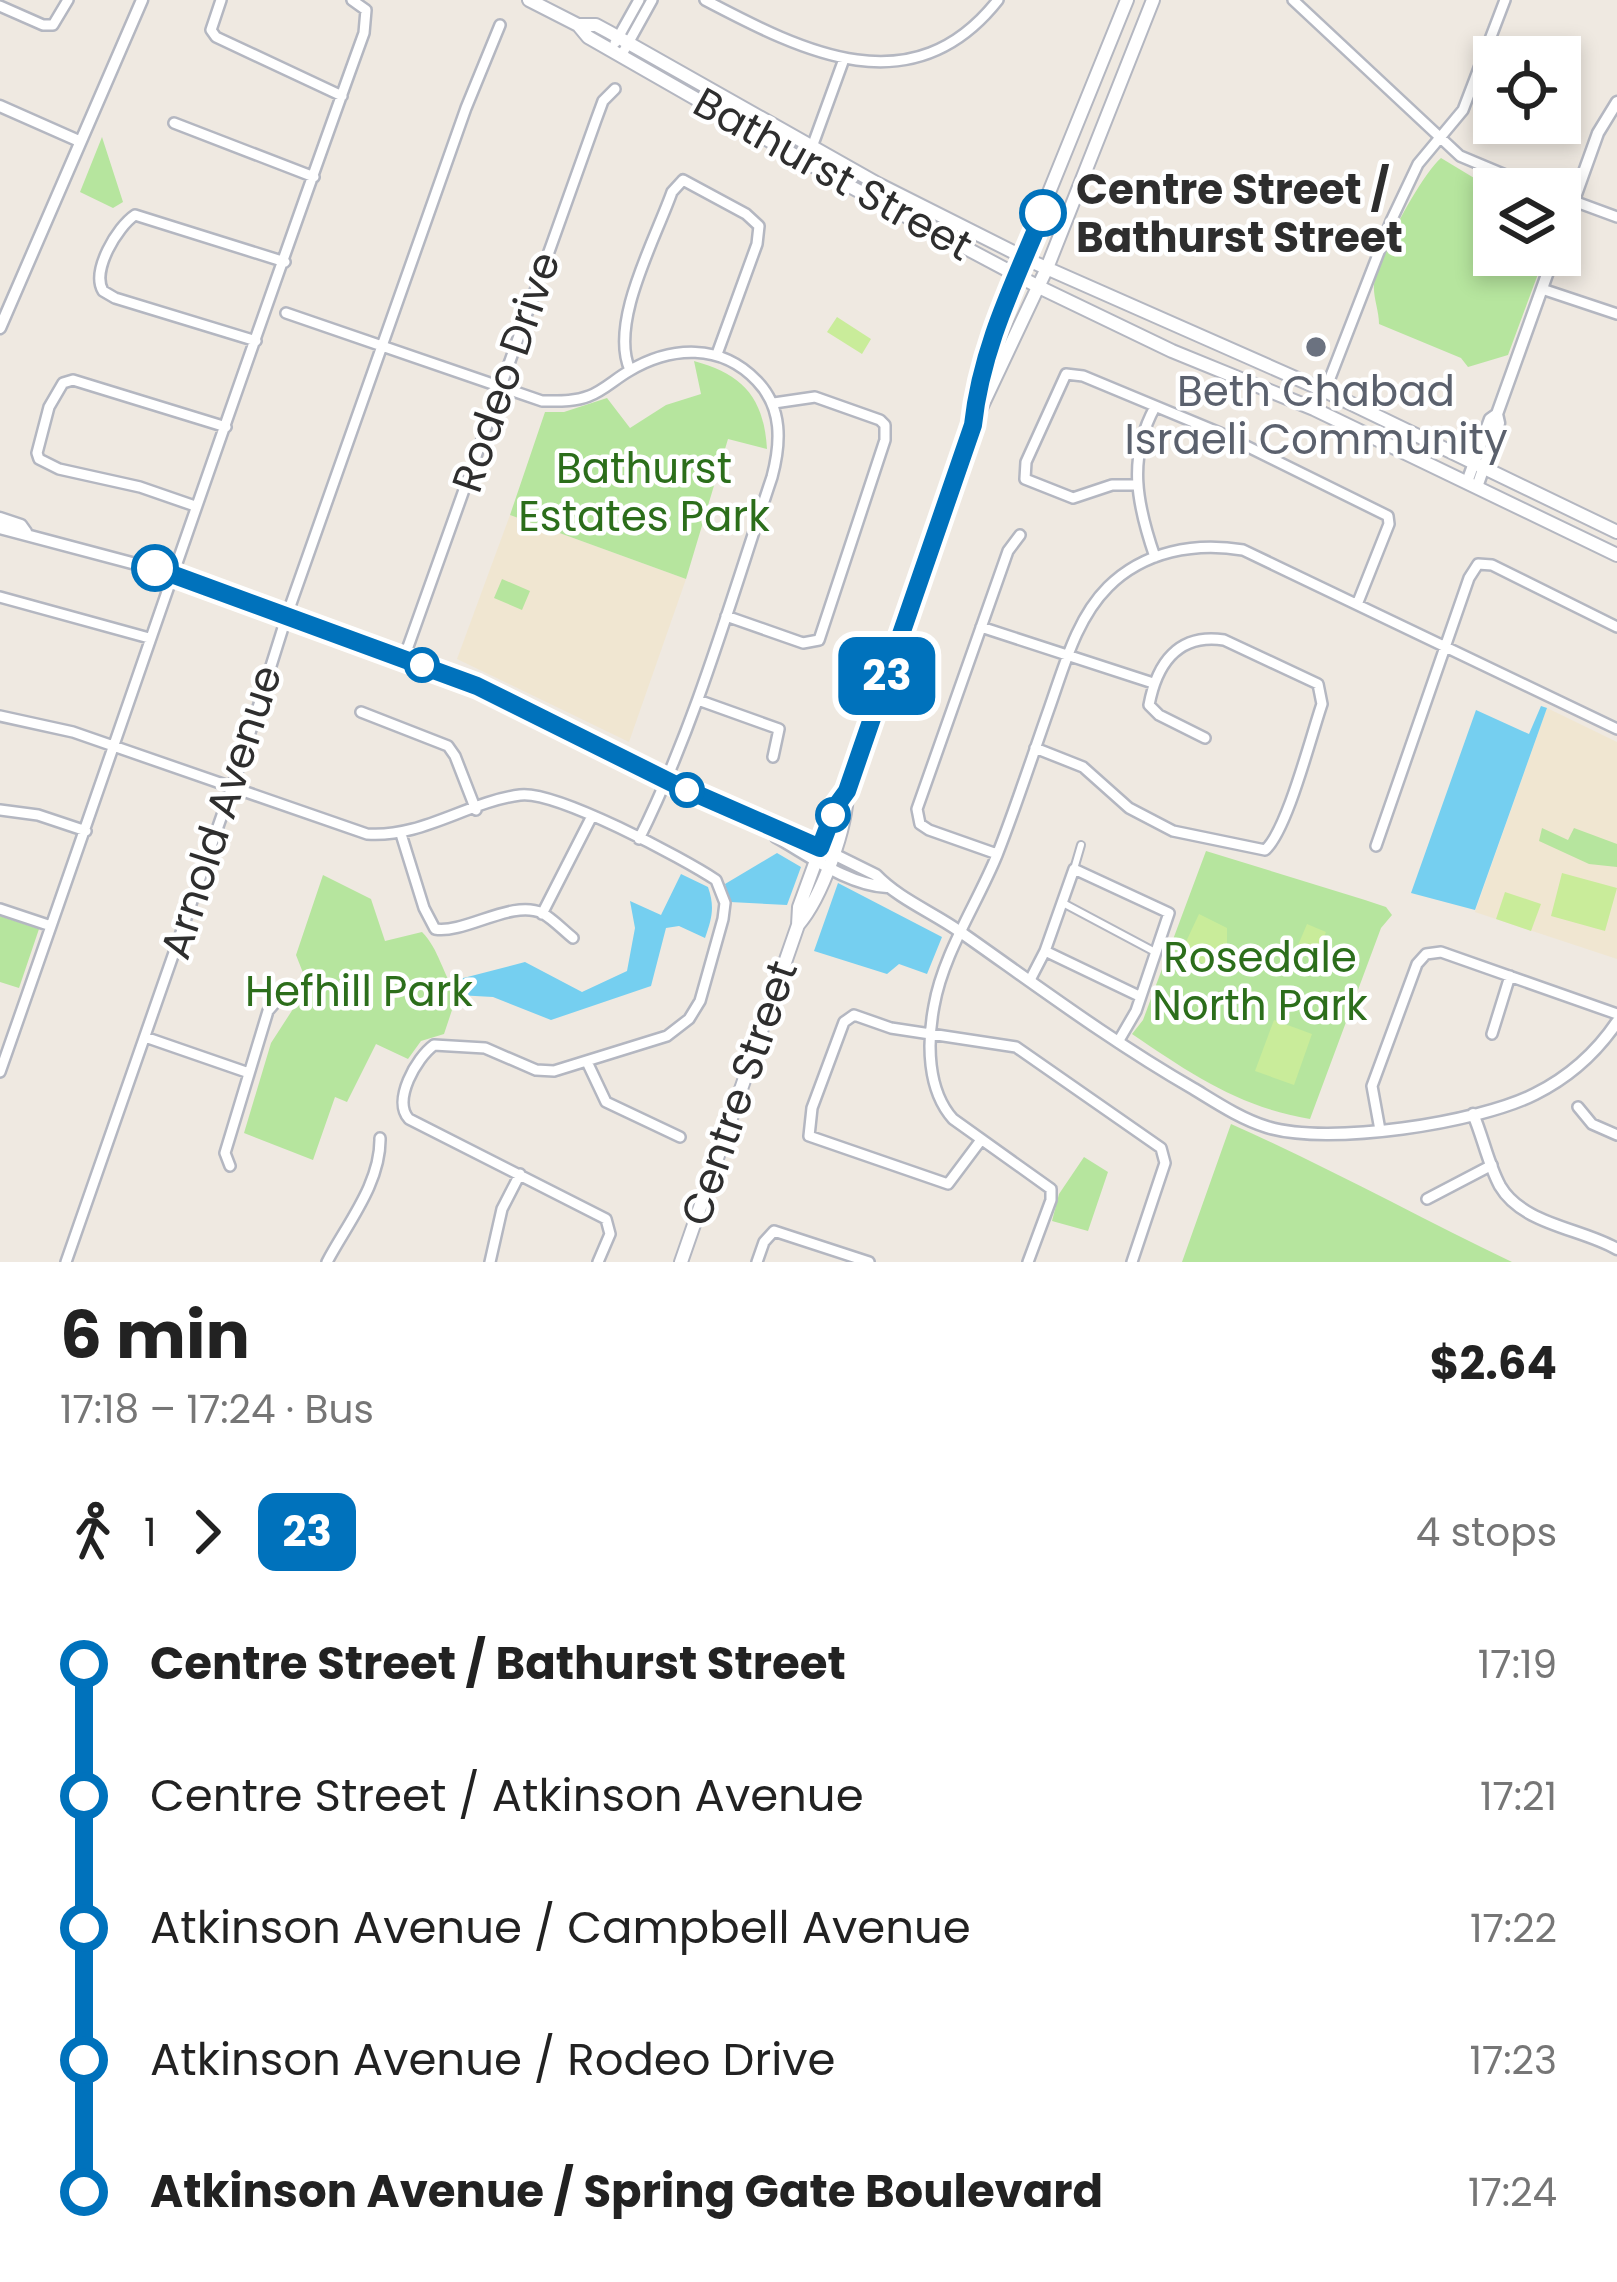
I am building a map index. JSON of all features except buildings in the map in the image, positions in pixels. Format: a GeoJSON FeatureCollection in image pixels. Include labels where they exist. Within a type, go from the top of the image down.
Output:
{"type":"FeatureCollection","features":[{"type":"Feature","properties":{"kind":"main road","name":"Bathurst Street"},"geometry":{"type":"LineString","coordinates":[[529,0],[836,179],[1039,287],[1617,555]]}},
{"type":"Feature","properties":{"kind":"main road","name":"Centre Street"},"geometry":{"type":"LineString","coordinates":[[973,425],[983,366],[1127,0]]}},
{"type":"Feature","properties":{"kind":"main road","name":"Centre Street"},"geometry":{"type":"LineString","coordinates":[[680,1262],[798,925],[810,911],[824,857],[847,809],[847,791],[973,425],[1039,287],[1153,0]]}},
{"type":"Feature","properties":{"kind":"main road","name":"Bathurst Street"},"geometry":{"type":"LineString","coordinates":[[578,25],[596,25],[624,39],[812,147],[1025,258],[1325,391],[1617,532]]}},
{"type":"Feature","properties":{"kind":"street"},"geometry":{"type":"LineString","coordinates":[[0,6],[52,25],[68,0]]}},
{"type":"Feature","properties":{"kind":"street"},"geometry":{"type":"LineString","coordinates":[[0,328],[142,0]]}},
{"type":"Feature","properties":{"kind":"street"},"geometry":{"type":"LineString","coordinates":[[221,0],[212,30],[220,41],[342,97]]}},
{"type":"Feature","properties":{"kind":"street"},"geometry":{"type":"LineString","coordinates":[[0,1072],[368,21],[366,10],[352,0]]}},
{"type":"Feature","properties":{"kind":"street"},"geometry":{"type":"LineString","coordinates":[[624,39],[639,0]]}},
{"type":"Feature","properties":{"kind":"street"},"geometry":{"type":"LineString","coordinates":[[616,53],[652,0]]}},
{"type":"Feature","properties":{"kind":"street"},"geometry":{"type":"LineString","coordinates":[[705,0],[772,37],[844,59],[907,62],[951,43],[981,21],[998,0]]}},
{"type":"Feature","properties":{"kind":"street"},"geometry":{"type":"LineString","coordinates":[[1293,0],[1438,139],[1485,168]]}},
{"type":"Feature","properties":{"kind":"street"},"geometry":{"type":"LineString","coordinates":[[1325,391],[1391,220],[1418,164],[1463,110],[1505,0]]}},
{"type":"Feature","properties":{"kind":"street","name":"Arnold Avenue"},"geometry":{"type":"LineString","coordinates":[[66,1262],[232,788],[287,615],[466,108],[500,25]]}},
{"type":"Feature","properties":{"kind":"street"},"geometry":{"type":"LineString","coordinates":[[812,147],[844,59]]}},
{"type":"Feature","properties":{"kind":"street","name":"Rodeo Drive"},"geometry":{"type":"LineString","coordinates":[[404,658],[603,101],[615,89]]}},
{"type":"Feature","properties":{"kind":"street"},"geometry":{"type":"LineString","coordinates":[[1581,181],[1598,133],[1617,102]]}},
{"type":"Feature","properties":{"kind":"street"},"geometry":{"type":"LineString","coordinates":[[0,106],[79,141]]}},
{"type":"Feature","properties":{"kind":"street"},"geometry":{"type":"LineString","coordinates":[[174,123],[314,177]]}},
{"type":"Feature","properties":{"kind":"street"},"geometry":{"type":"LineString","coordinates":[[630,370],[622,347],[627,315],[672,192],[681,180],[746,214],[759,226],[757,244],[717,354]]}},
{"type":"Feature","properties":{"kind":"street"},"geometry":{"type":"LineString","coordinates":[[1581,204],[1617,217]]}},
{"type":"Feature","properties":{"kind":"street"},"geometry":{"type":"LineString","coordinates":[[256,341],[106,294],[99,276],[116,234],[135,214],[285,262]]}},
{"type":"Feature","properties":{"kind":"street"},"geometry":{"type":"LineString","coordinates":[[1472,484],[1499,423],[1497,414],[1547,276]]}},
{"type":"Feature","properties":{"kind":"street"},"geometry":{"type":"LineString","coordinates":[[1542,289],[1617,314]]}},
{"type":"Feature","properties":{"kind":"street"},"geometry":{"type":"LineString","coordinates":[[286,313],[542,401],[574,401],[593,395],[663,355],[717,354],[742,366],[774,403],[776,463],[698,700],[668,780],[639,839]]}},
{"type":"Feature","properties":{"kind":"street"},"geometry":{"type":"LineString","coordinates":[[1135,485],[1112,485],[1073,498],[1027,481],[1022,473],[1066,374],[1083,376],[1220,433],[1388,516],[1358,602]]}},
{"type":"Feature","properties":{"kind":"street"},"geometry":{"type":"LineString","coordinates":[[195,506],[140,487],[47,465],[37,453],[49,407],[63,383],[74,380],[226,427]]}},
{"type":"Feature","properties":{"kind":"street"},"geometry":{"type":"LineString","coordinates":[[726,616],[803,643],[819,640],[885,440],[885,424],[880,420],[837,405],[815,398],[774,403]]}},
{"type":"Feature","properties":{"kind":"street"},"geometry":{"type":"LineString","coordinates":[[1154,407],[1140,443],[1135,485],[1155,557]]}},
{"type":"Feature","properties":{"kind":"street"},"geometry":{"type":"LineString","coordinates":[[0,518],[21,525],[26,532]]}},
{"type":"Feature","properties":{"kind":"street"},"geometry":{"type":"LineString","coordinates":[[0,528],[171,573],[404,658],[485,690],[771,829],[781,828],[869,886],[887,887],[1118,1042],[1263,1126],[1322,1136],[1380,1130],[1473,1114],[1534,1095],[1560,1078],[1585,1061],[1617,1018],[1441,952],[1419,959],[1372,1086],[1380,1130]]}},
{"type":"Feature","properties":{"kind":"street"},"geometry":{"type":"LineString","coordinates":[[997,854],[929,830],[917,816],[1008,551],[1020,535]]}},
{"type":"Feature","properties":{"kind":"street"},"geometry":{"type":"LineString","coordinates":[[1028,1262],[1052,1200],[1051,1190],[941,1105],[933,1079],[936,994],[997,854],[1077,631],[1107,588],[1138,564],[1188,547],[1244,550],[1617,729]]}},
{"type":"Feature","properties":{"kind":"street"},"geometry":{"type":"LineString","coordinates":[[1376,846],[1473,569],[1483,562],[1617,627]]}},
{"type":"Feature","properties":{"kind":"street"},"geometry":{"type":"LineString","coordinates":[[0,597],[149,638]]}},
{"type":"Feature","properties":{"kind":"street"},"geometry":{"type":"LineString","coordinates":[[981,627],[1153,683]]}},
{"type":"Feature","properties":{"kind":"street"},"geometry":{"type":"LineString","coordinates":[[1035,748],[1083,767],[1129,808],[1174,831],[1265,850],[1272,845],[1286,809],[1322,704],[1322,690],[1224,640],[1207,637],[1183,643],[1153,683],[1149,705],[1204,738]]}},
{"type":"Feature","properties":{"kind":"street"},"geometry":{"type":"LineString","coordinates":[[698,700],[779,729],[773,757]]}},
{"type":"Feature","properties":{"kind":"street"},"geometry":{"type":"LineString","coordinates":[[361,712],[448,746],[476,810]]}},
{"type":"Feature","properties":{"kind":"street"},"geometry":{"type":"LineString","coordinates":[[0,716],[63,729],[367,835],[401,834],[498,800],[537,794],[592,816],[716,880],[724,903],[723,919],[700,1001],[689,1019],[667,1036],[588,1064],[546,1071],[485,1048],[434,1046],[422,1056],[403,1096],[401,1110],[409,1119],[606,1219],[610,1234],[598,1262]]}},
{"type":"Feature","properties":{"kind":"street"},"geometry":{"type":"LineString","coordinates":[[0,810],[38,815],[86,831]]}},
{"type":"Feature","properties":{"kind":"street"},"geometry":{"type":"LineString","coordinates":[[542,914],[592,816]]}},
{"type":"Feature","properties":{"kind":"street"},"geometry":{"type":"LineString","coordinates":[[401,834],[435,929],[446,931],[512,913],[542,914],[573,938]]}},
{"type":"Feature","properties":{"kind":"street"},"geometry":{"type":"LineString","coordinates":[[1030,980],[1045,951],[1081,845]]}},
{"type":"Feature","properties":{"kind":"street"},"geometry":{"type":"LineString","coordinates":[[1074,869],[1169,914],[1136,1011],[1118,1042]]}},
{"type":"Feature","properties":{"kind":"street"},"geometry":{"type":"LineString","coordinates":[[1062,902],[1154,952]]}},
{"type":"Feature","properties":{"kind":"street"},"geometry":{"type":"LineString","coordinates":[[0,909],[51,926]]}},
{"type":"Feature","properties":{"kind":"street"},"geometry":{"type":"LineString","coordinates":[[1045,951],[1139,996]]}},
{"type":"Feature","properties":{"kind":"street"},"geometry":{"type":"LineString","coordinates":[[1492,1034],[1510,976]]}},
{"type":"Feature","properties":{"kind":"street"},"geometry":{"type":"LineString","coordinates":[[230,1166],[225,1153],[268,1011],[287,989]]}},
{"type":"Feature","properties":{"kind":"street"},"geometry":{"type":"LineString","coordinates":[[981,1140],[948,1184],[826,1144],[807,1132],[848,1018],[1016,1047],[1161,1148],[1165,1163],[1132,1262]]}},
{"type":"Feature","properties":{"kind":"street"},"geometry":{"type":"LineString","coordinates":[[146,1037],[249,1073]]}},
{"type":"Feature","properties":{"kind":"street"},"geometry":{"type":"LineString","coordinates":[[588,1064],[606,1102],[680,1138]]}},
{"type":"Feature","properties":{"kind":"street"},"geometry":{"type":"LineString","coordinates":[[1578,1107],[1592,1124],[1617,1136]]}},
{"type":"Feature","properties":{"kind":"street"},"geometry":{"type":"LineString","coordinates":[[1473,1114],[1510,1199],[1540,1217],[1614,1247],[1617,1231]]}},
{"type":"Feature","properties":{"kind":"street"},"geometry":{"type":"LineString","coordinates":[[327,1262],[369,1188],[380,1138]]}},
{"type":"Feature","properties":{"kind":"street"},"geometry":{"type":"LineString","coordinates":[[1427,1199],[1492,1165]]}},
{"type":"Feature","properties":{"kind":"street"},"geometry":{"type":"LineString","coordinates":[[490,1262],[502,1209],[520,1174]]}},
{"type":"Feature","properties":{"kind":"street"},"geometry":{"type":"LineString","coordinates":[[757,1262],[774,1231],[869,1262]]}},
{"type":"Feature","properties":{"kind":"shaded area"},"geometry":{"type":"Polygon","coordinates":[[[510,515],[686,579],[629,742],[457,659],[510,515]]]}},
{"type":"Feature","properties":{"kind":"shaded area"},"geometry":{"type":"Polygon","coordinates":[[[1547,708],[1617,742],[1617,959],[1475,912],[1547,708]]]}},
{"type":"Feature","properties":{"kind":"green space"},"geometry":{"type":"Polygon","coordinates":[[[102,137],[123,202],[113,208],[80,192],[102,137]]]}},
{"type":"Feature","properties":{"kind":"green space"},"geometry":{"type":"Polygon","coordinates":[[[1441,158],[1473,177],[1473,276],[1537,276],[1508,355],[1468,367],[1461,358],[1379,324],[1374,294],[1377,272],[1422,181],[1441,158]]]}},
{"type":"Feature","properties":{"kind":"green space"},"geometry":{"type":"Polygon","coordinates":[[[837,317],[871,339],[862,354],[827,332],[837,317]]]}},
{"type":"Feature","properties":{"kind":"green space","name":"Bathurst Estates Park"},"geometry":{"type":"Polygon","coordinates":[[[694,361],[726,373],[748,391],[761,416],[767,449],[728,439],[686,579],[510,515],[545,412],[564,412],[607,398],[630,428],[666,405],[701,394],[694,361]]]}},
{"type":"Feature","properties":{"kind":"green space"},"geometry":{"type":"Polygon","coordinates":[[[502,579],[530,591],[522,610],[494,598],[502,579]]]}},
{"type":"Feature","properties":{"kind":"green space"},"geometry":{"type":"Polygon","coordinates":[[[1542,828],[1568,840],[1574,828],[1617,844],[1617,867],[1589,864],[1539,841],[1542,828]]]}},
{"type":"Feature","properties":{"kind":"green space","name":"Rosedale North Park"},"geometry":{"type":"Polygon","coordinates":[[[1206,851],[1386,907],[1392,915],[1381,928],[1310,1119],[1238,1097],[1132,1034],[1143,1020],[1206,851]]]}},
{"type":"Feature","properties":{"kind":"green space"},"geometry":{"type":"Polygon","coordinates":[[[1562,873],[1617,888],[1605,931],[1551,916],[1562,873]]]}},
{"type":"Feature","properties":{"kind":"green space","name":"Hefhill Park"},"geometry":{"type":"Polygon","coordinates":[[[323,875],[371,899],[385,941],[422,932],[457,995],[444,1034],[421,1041],[408,1059],[376,1044],[347,1102],[335,1097],[313,1160],[244,1133],[271,1043],[307,983],[296,955],[323,875]]]}},
{"type":"Feature","properties":{"kind":"green space"},"geometry":{"type":"Polygon","coordinates":[[[1505,892],[1541,904],[1531,931],[1496,919],[1505,892]]]}},
{"type":"Feature","properties":{"kind":"green space"},"geometry":{"type":"Polygon","coordinates":[[[1199,914],[1227,928],[1227,948],[1208,965],[1194,960],[1184,946],[1199,914]]]}},
{"type":"Feature","properties":{"kind":"green space"},"geometry":{"type":"Polygon","coordinates":[[[0,916],[39,929],[19,988],[0,982],[0,916]]]}},
{"type":"Feature","properties":{"kind":"green space"},"geometry":{"type":"Polygon","coordinates":[[[1307,924],[1326,932],[1316,957],[1296,950],[1307,924]]]}},
{"type":"Feature","properties":{"kind":"green space"},"geometry":{"type":"Polygon","coordinates":[[[1274,1020],[1312,1034],[1294,1085],[1255,1071],[1274,1020]]]}},
{"type":"Feature","properties":{"kind":"green space"},"geometry":{"type":"Polygon","coordinates":[[[1231,1124],[1302,1157],[1512,1262],[1182,1262],[1231,1124]]]}},
{"type":"Feature","properties":{"kind":"green space"},"geometry":{"type":"Polygon","coordinates":[[[1084,1157],[1108,1172],[1088,1231],[1052,1221],[1059,1194],[1084,1157]]]}},
{"type":"Feature","properties":{"kind":"water"},"geometry":{"type":"Polygon","coordinates":[[[1541,706],[1547,708],[1475,910],[1411,893],[1476,710],[1529,734],[1541,706]]]}},
{"type":"Feature","properties":{"kind":"water"},"geometry":{"type":"Polygon","coordinates":[[[777,853],[801,867],[787,905],[730,902],[725,884],[777,853]]]}},
{"type":"Feature","properties":{"kind":"water"},"geometry":{"type":"Polygon","coordinates":[[[681,874],[708,887],[709,924],[705,938],[679,926],[666,928],[651,986],[551,1020],[493,997],[457,995],[448,982],[525,962],[582,992],[627,971],[635,928],[630,901],[661,915],[681,874]]]}},
{"type":"Feature","properties":{"kind":"water"},"geometry":{"type":"Polygon","coordinates":[[[838,883],[942,937],[927,974],[899,964],[887,974],[814,951],[838,883]]]}},
{"type":"Feature","properties":{"kind":"bus line","name":"23"},"geometry":{"type":"LineString","coordinates":[[155,568],[477,686],[676,785],[820,848],[847,791],[973,425],[977,385],[994,328],[1043,213]]}},
{"type":"Feature","properties":{"kind":"place","name":"Centre Street / Bathurst Street"},"geometry":{"type":"Point","coordinates":[1043,213]}},
{"type":"Feature","properties":{"kind":"place","name":"Beth Chabad Israeli Community"},"geometry":{"type":"Point","coordinates":[1316,347]}}]}
